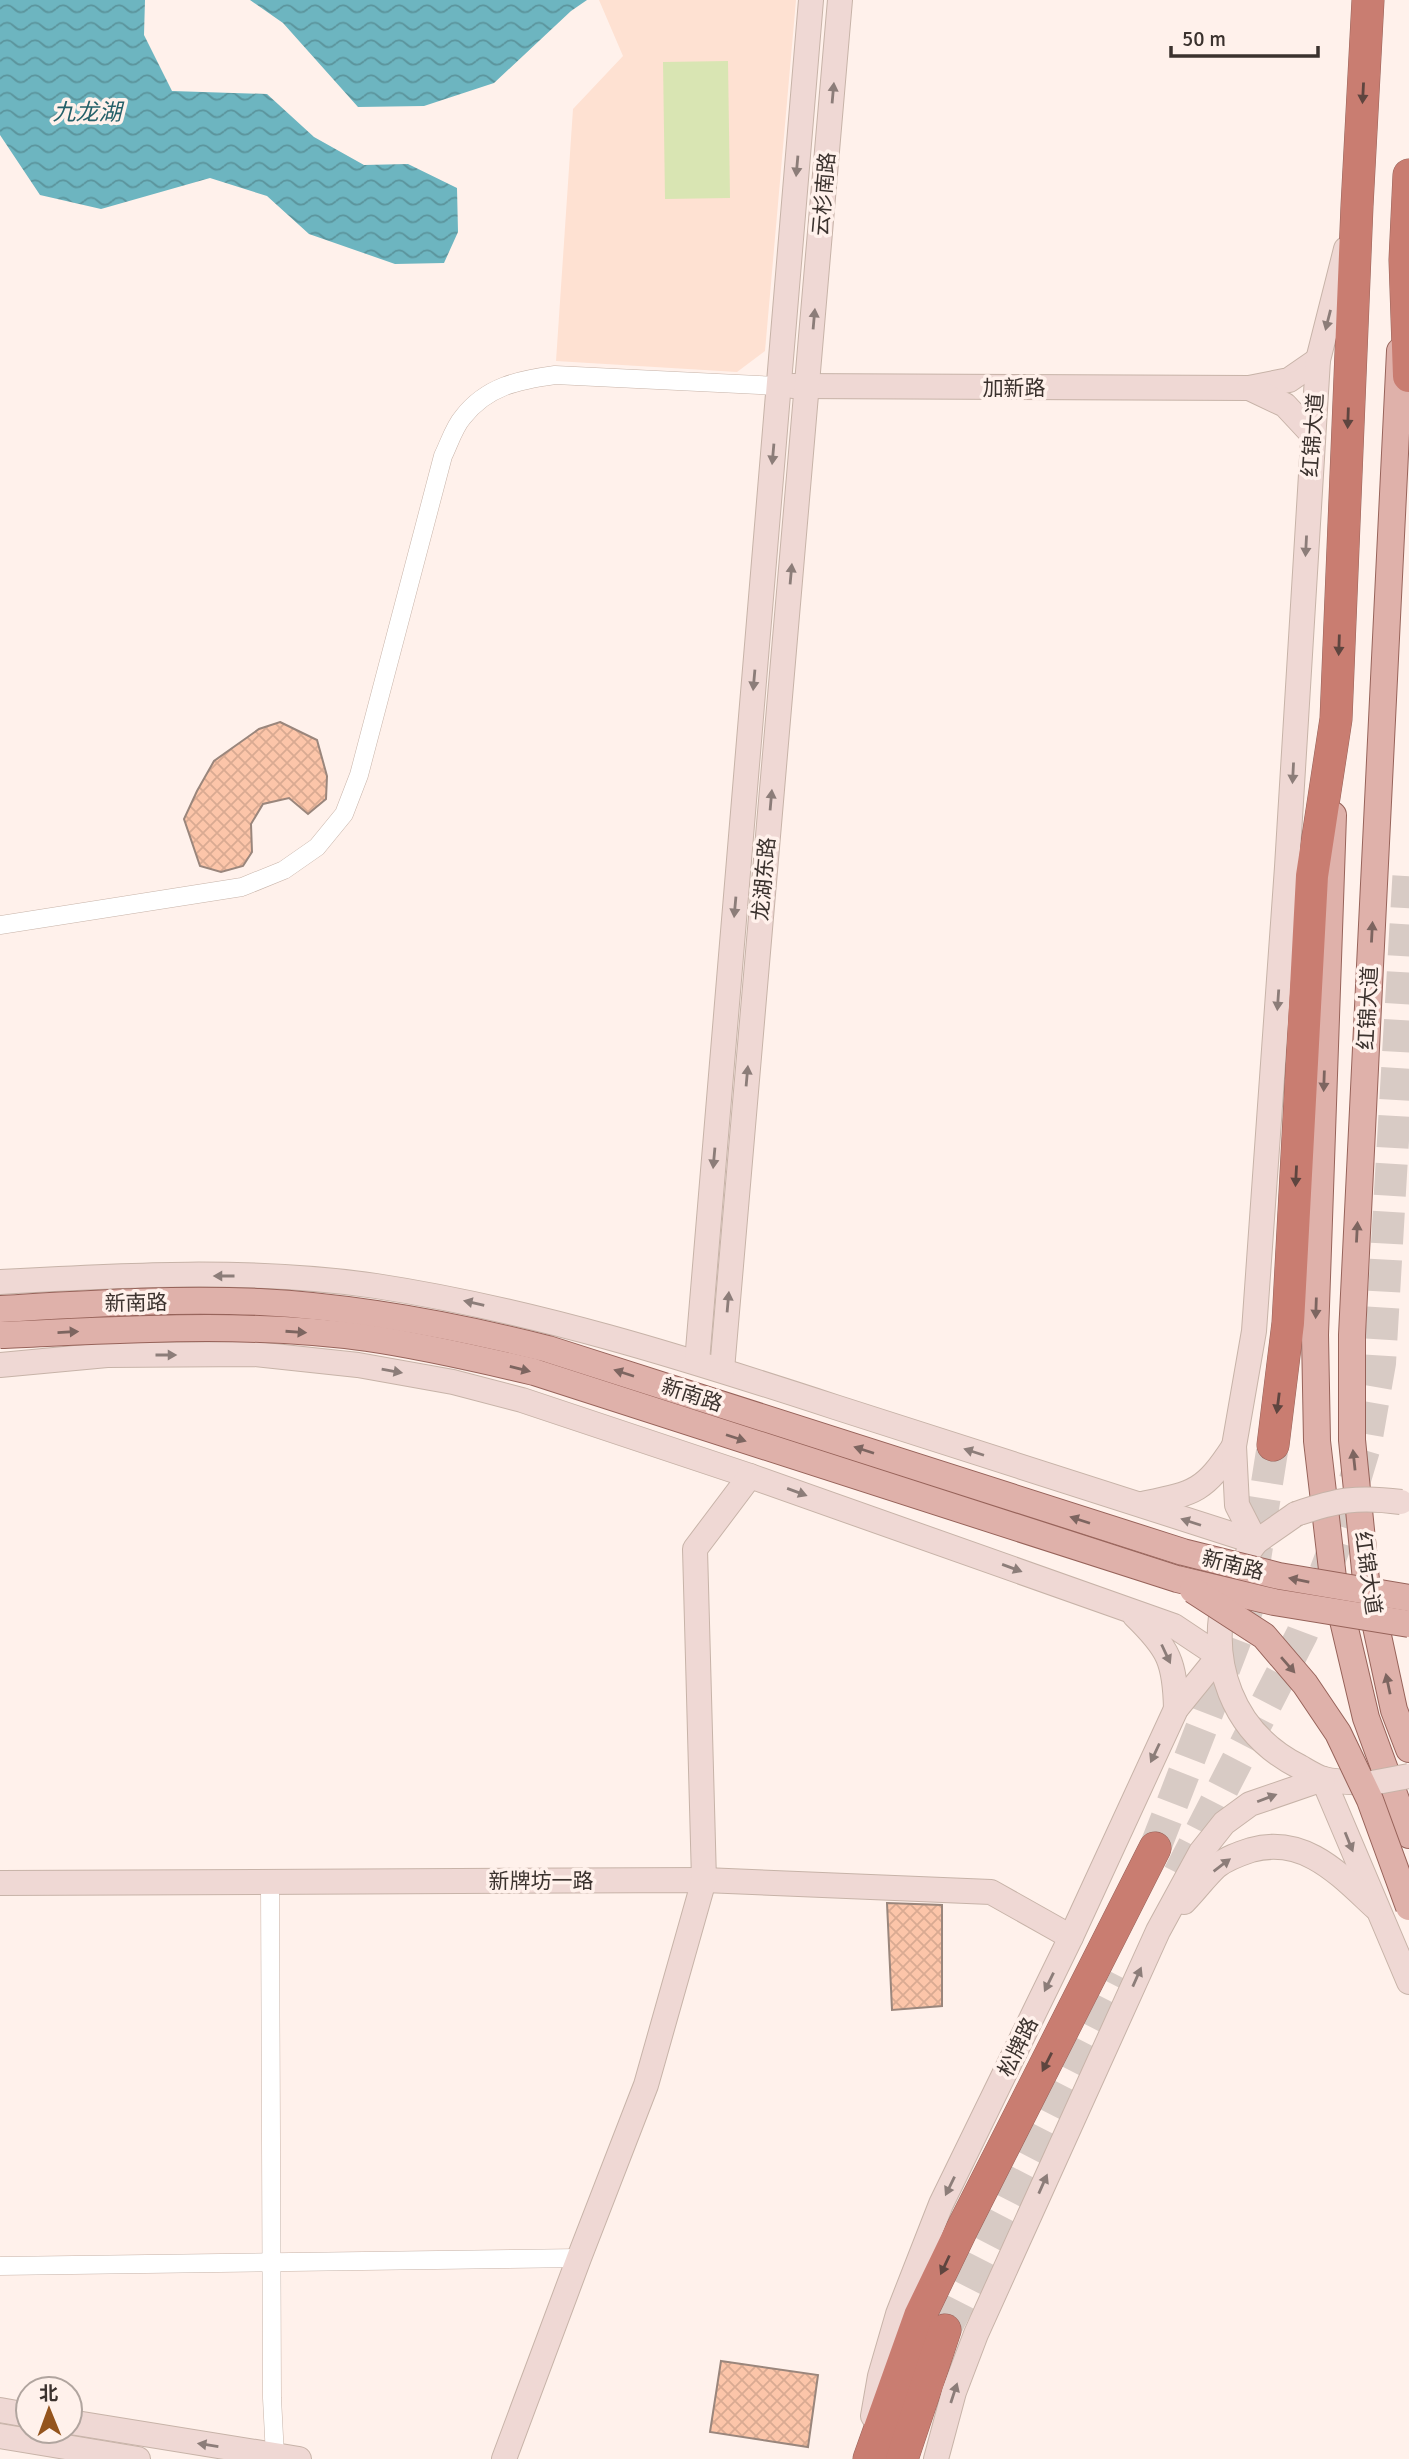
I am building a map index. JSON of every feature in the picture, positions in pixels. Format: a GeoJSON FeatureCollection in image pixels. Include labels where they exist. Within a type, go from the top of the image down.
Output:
{"type":"FeatureCollection","features":[{"type":"Feature","properties":{"kind":"highway","name":"红锦大道"},"geometry":{"type":"LineString","coordinates":[[1273,1446],[1288,1323],[1312,876],[1336,719],[1368,0]]}},
{"type":"Feature","properties":{"kind":"highway","name":"红锦大道"},"geometry":{"type":"LineString","coordinates":[[1409,175],[1405,260],[1409,376]]}},
{"type":"Feature","properties":{"kind":"highway","name":"松牌路"},"geometry":{"type":"LineString","coordinates":[[868,2459],[920,2316],[1155,1848]]}},
{"type":"Feature","properties":{"kind":"highway"},"geometry":{"type":"LineString","coordinates":[[902,2459],[945,2330]]}},
{"type":"Feature","properties":{"kind":"main road","name":"云杉南路"},"geometry":{"type":"LineString","coordinates":[[778,386],[811,0]]}},
{"type":"Feature","properties":{"kind":"main road","name":"云杉南路"},"geometry":{"type":"LineString","coordinates":[[808,387],[840,0]]}},
{"type":"Feature","properties":{"kind":"main road","name":"红锦大道"},"geometry":{"type":"LineString","coordinates":[[1256,1542],[1237,1505],[1234,1446],[1254,1331],[1287,867],[1318,360],[1357,206]]}},
{"type":"Feature","properties":{"kind":"main road","name":"红锦大道"},"geometry":{"type":"LineString","coordinates":[[1405,260],[1352,1348],[1352,1440],[1366,1580],[1394,1710],[1409,1749]]}},
{"type":"Feature","properties":{"kind":"main road"},"geometry":{"type":"LineString","coordinates":[[1249,388],[1289,380],[1318,360]]}},
{"type":"Feature","properties":{"kind":"main road","name":"加新路"},"geometry":{"type":"LineString","coordinates":[[778,386],[1249,388]]}},
{"type":"Feature","properties":{"kind":"main road","name":"龙湖东路"},"geometry":{"type":"LineString","coordinates":[[697,1362],[778,386]]}},
{"type":"Feature","properties":{"kind":"main road","name":"龙湖东路"},"geometry":{"type":"LineString","coordinates":[[722,1370],[808,387]]}},
{"type":"Feature","properties":{"kind":"main road"},"geometry":{"type":"LineString","coordinates":[[1249,388],[1285,405],[1313,435]]}},
{"type":"Feature","properties":{"kind":"main road","name":"红锦大道"},"geometry":{"type":"LineString","coordinates":[[1336,719],[1315,1335],[1317,1441],[1333,1578],[1366,1718],[1409,1835]]}},
{"type":"Feature","properties":{"kind":"main road","name":"新南路"},"geometry":{"type":"LineString","coordinates":[[0,1282],[121,1275],[264,1276],[373,1286],[472,1302],[697,1362],[1256,1542]]}},
{"type":"Feature","properties":{"kind":"main road","name":"新南路"},"geometry":{"type":"LineString","coordinates":[[0,1309],[122,1302],[260,1302],[371,1312],[467,1329],[548,1349],[1183,1552],[1279,1576],[1365,1605]]}},
{"type":"Feature","properties":{"kind":"main road","name":"新南路"},"geometry":{"type":"LineString","coordinates":[[0,1335],[120,1330],[259,1330],[365,1338],[459,1353],[534,1372],[1177,1579],[1274,1602],[1365,1605]]}},
{"type":"Feature","properties":{"kind":"main road"},"geometry":{"type":"LineString","coordinates":[[0,1365],[107,1355],[256,1354],[358,1365],[453,1382],[522,1400],[750,1476],[1130,1610],[1174,1626],[1219,1656]]}},
{"type":"Feature","properties":{"kind":"main road"},"geometry":{"type":"LineString","coordinates":[[1138,1505],[1178,1497],[1198,1489],[1216,1474],[1234,1446]]}},
{"type":"Feature","properties":{"kind":"main road"},"geometry":{"type":"LineString","coordinates":[[504,2459],[646,2085],[704,1880],[695,1549],[750,1476]]}},
{"type":"Feature","properties":{"kind":"main road"},"geometry":{"type":"LineString","coordinates":[[1405,1504],[1374,1499],[1335,1501],[1296,1514],[1256,1542],[1228,1583],[1220,1616],[1219,1656],[1231,1697],[1252,1731],[1283,1759],[1323,1779],[1372,1783],[1409,1776]]}},
{"type":"Feature","properties":{"kind":"main road"},"geometry":{"type":"LineString","coordinates":[[1177,1579],[1264,1636],[1305,1684],[1338,1733],[1370,1800],[1409,1907]]}},
{"type":"Feature","properties":{"kind":"main road"},"geometry":{"type":"LineString","coordinates":[[1365,1605],[1409,1598]]}},
{"type":"Feature","properties":{"kind":"main road"},"geometry":{"type":"LineString","coordinates":[[1365,1605],[1409,1623]]}},
{"type":"Feature","properties":{"kind":"main road"},"geometry":{"type":"LineString","coordinates":[[1130,1610],[1157,1637],[1169,1657],[1175,1680],[1176,1709]]}},
{"type":"Feature","properties":{"kind":"main road","name":"松牌路"},"geometry":{"type":"LineString","coordinates":[[868,2459],[880,2376],[898,2314],[941,2204],[1071,1937],[1176,1709],[1219,1656]]}},
{"type":"Feature","properties":{"kind":"main road"},"geometry":{"type":"LineString","coordinates":[[1323,1779],[1409,1982]]}},
{"type":"Feature","properties":{"kind":"main road"},"geometry":{"type":"LineString","coordinates":[[936,2459],[954,2392],[976,2334],[1158,1931],[1201,1852],[1224,1823],[1250,1804],[1323,1779]]}},
{"type":"Feature","properties":{"kind":"main road"},"geometry":{"type":"LineString","coordinates":[[1158,1931],[1218,1866],[1238,1854],[1262,1847],[1286,1847],[1311,1854],[1327,1863],[1376,1908]]}},
{"type":"Feature","properties":{"kind":"main road","name":"新牌坊一路"},"geometry":{"type":"LineString","coordinates":[[0,1883],[704,1880],[991,1892],[1071,1937]]}},
{"type":"Feature","properties":{"kind":"main road"},"geometry":{"type":"LineString","coordinates":[[84,2424],[287,2457]]}},
{"type":"Feature","properties":{"kind":"main road"},"geometry":{"type":"LineString","coordinates":[[0,2436],[138,2459]]}},
{"type":"Feature","properties":{"kind":"street"},"geometry":{"type":"LineString","coordinates":[[0,925],[242,887],[284,870],[317,847],[344,814],[359,775],[443,456],[462,418],[487,394],[519,380],[555,375],[778,386]]}},
{"type":"Feature","properties":{"kind":"street"},"geometry":{"type":"LineString","coordinates":[[270,1883],[271,2262],[287,2457]]}},
{"type":"Feature","properties":{"kind":"street"},"geometry":{"type":"LineString","coordinates":[[0,2266],[579,2258]]}},
{"type":"Feature","properties":{"kind":"shaded area"},"geometry":{"type":"Polygon","coordinates":[[[599,0],[796,0],[765,351],[737,372],[556,361],[573,109],[623,56],[599,0]]]}},
{"type":"Feature","properties":{"kind":"green space"},"geometry":{"type":"Polygon","coordinates":[[[728,61],[730,198],[665,199],[663,62],[728,61]]]}},
{"type":"Feature","properties":{"kind":"water","name":"九龙湖"},"geometry":{"type":"Polygon","coordinates":[[[0,0],[145,0],[144,35],[172,91],[267,94],[314,137],[364,165],[408,164],[457,188],[458,232],[444,263],[395,264],[309,234],[267,196],[210,178],[101,209],[40,195],[0,135],[0,0]]]}},
{"type":"Feature","properties":{"kind":"water"},"geometry":{"type":"Polygon","coordinates":[[[250,0],[587,0],[571,11],[494,83],[424,106],[358,107],[283,23],[250,0]]]}},
{"type":"Feature","properties":{"kind":"building"},"geometry":{"type":"Polygon","coordinates":[[[280,722],[317,740],[327,776],[326,799],[308,814],[289,798],[263,804],[251,824],[252,852],[243,866],[221,872],[200,866],[184,819],[197,791],[214,761],[259,729],[280,722]]]}},
{"type":"Feature","properties":{"kind":"building"},"geometry":{"type":"Polygon","coordinates":[[[887,1903],[942,1905],[942,2006],[892,2010],[887,1903]]]}},
{"type":"Feature","properties":{"kind":"building"},"geometry":{"type":"Polygon","coordinates":[[[721,2361],[818,2375],[808,2447],[710,2432],[721,2361]]]}},
{"type":"Feature","properties":{"kind":"tunnel"},"geometry":{"type":"LineString","coordinates":[[1179,1874],[1302,1634],[1336,1543],[1366,1443],[1380,1363],[1409,866]]}},
{"type":"Feature","properties":{"kind":"tunnel"},"geometry":{"type":"LineString","coordinates":[[1155,1848],[1247,1610],[1273,1445]]}},
{"type":"Feature","properties":{"kind":"tunnel"},"geometry":{"type":"LineString","coordinates":[[945,2330],[1125,1979]]}}]}
